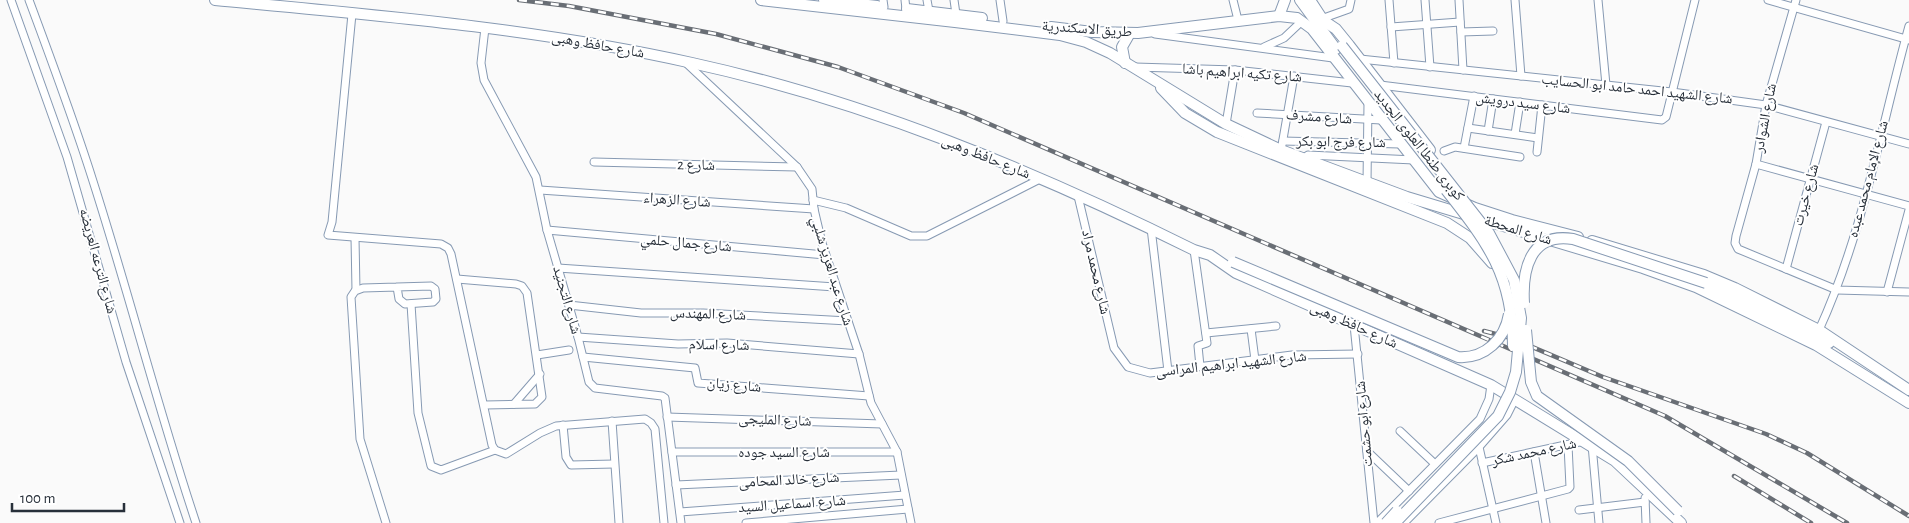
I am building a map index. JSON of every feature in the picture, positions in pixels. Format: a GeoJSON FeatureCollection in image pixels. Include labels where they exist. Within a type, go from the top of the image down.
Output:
{"type":"FeatureCollection","features":[{"type":"Feature","properties":{"kind":"main road","name":"شارع حافظ وهبى"},"geometry":{"type":"LineString","coordinates":[[215,0],[484,28],[591,43],[684,61],[844,105],[1001,161],[1151,228],[1194,250],[1210,255],[1236,273],[1491,385],[1589,443],[1622,466],[1681,523]]}},
{"type":"Feature","properties":{"kind":"main road","name":"طريق الاسكندرية"},"geometry":{"type":"LineString","coordinates":[[762,0],[1060,35],[1092,44],[1128,65]]}},
{"type":"Feature","properties":{"kind":"main road","name":"طريق الاسكندرية"},"geometry":{"type":"LineString","coordinates":[[824,0],[906,5],[928,12],[1092,32],[1130,34],[1279,16],[1302,21]]}},
{"type":"Feature","properties":{"kind":"main road"},"geometry":{"type":"LineString","coordinates":[[1279,16],[1285,0]]}},
{"type":"Feature","properties":{"kind":"main road"},"geometry":{"type":"LineString","coordinates":[[1300,0],[1337,51]]}},
{"type":"Feature","properties":{"kind":"main road"},"geometry":{"type":"LineString","coordinates":[[1310,0],[1352,83],[1440,192],[1439,199],[1434,205]]}},
{"type":"Feature","properties":{"kind":"main road"},"geometry":{"type":"LineString","coordinates":[[1321,19],[1336,29],[1475,208]]}},
{"type":"Feature","properties":{"kind":"main road"},"geometry":{"type":"LineString","coordinates":[[1302,21],[1337,51]]}},
{"type":"Feature","properties":{"kind":"main road"},"geometry":{"type":"LineString","coordinates":[[1128,65],[1122,47],[1130,34]]}},
{"type":"Feature","properties":{"kind":"main road","name":"كوبرى طنطا العلوى الجديد"},"geometry":{"type":"LineString","coordinates":[[1337,51],[1477,231],[1494,257],[1505,282],[1509,303],[1513,346],[1510,370],[1497,405],[1481,426],[1386,523]]}},
{"type":"Feature","properties":{"kind":"main road","name":"كوبرى طنطا العلوى الجديد"},"geometry":{"type":"LineString","coordinates":[[1337,51],[1489,233],[1514,280],[1521,318],[1516,372],[1510,392],[1498,416],[1395,523]]}},
{"type":"Feature","properties":{"kind":"main road","name":"شارع المحطة"},"geometry":{"type":"LineString","coordinates":[[1128,65],[1226,124],[1282,146],[1303,159],[1434,205],[1643,268],[1696,287],[1816,345],[1909,403]]}},
{"type":"Feature","properties":{"kind":"main road"},"geometry":{"type":"LineString","coordinates":[[1158,83],[1171,100],[1185,113],[1218,132],[1432,216],[1460,230],[1482,248],[1505,282]]}},
{"type":"Feature","properties":{"kind":"main road","name":"شارع المحطة"},"geometry":{"type":"LineString","coordinates":[[1440,192],[1475,208],[1650,257],[1710,277],[1819,330],[1909,390]]}},
{"type":"Feature","properties":{"kind":"main road"},"geometry":{"type":"LineString","coordinates":[[1688,523],[1628,460],[1545,403],[1535,392],[1529,369],[1523,282],[1524,272],[1533,254],[1541,246],[1548,242],[1568,238],[1706,283],[1868,362]]}},
{"type":"Feature","properties":{"kind":"main road"},"geometry":{"type":"LineString","coordinates":[[1210,255],[1233,262],[1360,318],[1458,357],[1476,356],[1495,343],[1508,320],[1509,303]]}},
{"type":"Feature","properties":{"kind":"street","name":"شارع الترعه العريضه"},"geometry":{"type":"LineString","coordinates":[[11,0],[67,157],[126,362],[180,523]]}},
{"type":"Feature","properties":{"kind":"street","name":"شارع الترعه العريضه"},"geometry":{"type":"LineString","coordinates":[[29,0],[61,83],[93,179],[163,420],[196,523]]}},
{"type":"Feature","properties":{"kind":"street"},"geometry":{"type":"LineString","coordinates":[[928,0],[928,12]]}},
{"type":"Feature","properties":{"kind":"street"},"geometry":{"type":"LineString","coordinates":[[954,0],[956,14]]}},
{"type":"Feature","properties":{"kind":"street"},"geometry":{"type":"LineString","coordinates":[[1000,0],[1003,21]]}},
{"type":"Feature","properties":{"kind":"street"},"geometry":{"type":"LineString","coordinates":[[1233,0],[1238,20]]}},
{"type":"Feature","properties":{"kind":"street"},"geometry":{"type":"LineString","coordinates":[[1321,19],[1349,9],[1351,0]]}},
{"type":"Feature","properties":{"kind":"street"},"geometry":{"type":"LineString","coordinates":[[1389,0],[1394,63]]}},
{"type":"Feature","properties":{"kind":"street"},"geometry":{"type":"LineString","coordinates":[[1425,0],[1430,67]]}},
{"type":"Feature","properties":{"kind":"street"},"geometry":{"type":"LineString","coordinates":[[1459,0],[1463,70]]}},
{"type":"Feature","properties":{"kind":"street"},"geometry":{"type":"LineString","coordinates":[[1515,0],[1521,76]]}},
{"type":"Feature","properties":{"kind":"street"},"geometry":{"type":"LineString","coordinates":[[1598,0],[1606,85]]}},
{"type":"Feature","properties":{"kind":"street"},"geometry":{"type":"LineString","coordinates":[[1672,92],[1695,0]]}},
{"type":"Feature","properties":{"kind":"street"},"geometry":{"type":"LineString","coordinates":[[1768,0],[1907,39]]}},
{"type":"Feature","properties":{"kind":"street","name":"شارع الشوادر"},"geometry":{"type":"LineString","coordinates":[[1786,269],[1738,249],[1735,243],[1756,164],[1766,104],[1796,0]]}},
{"type":"Feature","properties":{"kind":"street"},"geometry":{"type":"LineString","coordinates":[[352,14],[331,225],[328,235],[441,244],[450,250],[485,405],[492,445],[495,450],[506,454],[540,433],[563,425],[642,418],[654,426],[664,523]]}},
{"type":"Feature","properties":{"kind":"street"},"geometry":{"type":"LineString","coordinates":[[1261,48],[1284,38],[1302,21]]}},
{"type":"Feature","properties":{"kind":"street"},"geometry":{"type":"LineString","coordinates":[[1391,27],[1460,22]]}},
{"type":"Feature","properties":{"kind":"street","name":"شارع الإمام محمد عبده"},"geometry":{"type":"LineString","coordinates":[[1819,330],[1837,290],[1866,194],[1909,26]]}},
{"type":"Feature","properties":{"kind":"street","name":"شارع التجنيد"},"geometry":{"type":"LineString","coordinates":[[484,28],[480,63],[484,80],[530,163],[540,190],[547,230],[591,386],[662,396],[665,400],[681,523]]}},
{"type":"Feature","properties":{"kind":"street"},"geometry":{"type":"LineString","coordinates":[[1461,32],[1493,31]]}},
{"type":"Feature","properties":{"kind":"street"},"geometry":{"type":"LineString","coordinates":[[1147,33],[1261,48],[1337,51]]}},
{"type":"Feature","properties":{"kind":"street","name":"شارع الشهيد احمد حامد ابو الحسايب"},"geometry":{"type":"LineString","coordinates":[[1360,59],[1672,92],[1766,104],[1909,144]]}},
{"type":"Feature","properties":{"kind":"street","name":"شارع عبد العزيز شلبي"},"geometry":{"type":"LineString","coordinates":[[684,61],[797,168],[809,182],[825,255],[859,354],[869,396],[897,452],[911,523]]}},
{"type":"Feature","properties":{"kind":"street","name":"شارع تكيه ابراهيم باشا"},"geometry":{"type":"LineString","coordinates":[[1128,65],[1235,70],[1352,83]]}},
{"type":"Feature","properties":{"kind":"street"},"geometry":{"type":"LineString","coordinates":[[1226,124],[1235,70]]}},
{"type":"Feature","properties":{"kind":"street"},"geometry":{"type":"LineString","coordinates":[[1282,146],[1294,76]]}},
{"type":"Feature","properties":{"kind":"street","name":"شارع سيد درويش"},"geometry":{"type":"LineString","coordinates":[[1380,85],[1657,120],[1666,117],[1672,92]]}},
{"type":"Feature","properties":{"kind":"street"},"geometry":{"type":"LineString","coordinates":[[1464,148],[1474,96]]}},
{"type":"Feature","properties":{"kind":"street"},"geometry":{"type":"LineString","coordinates":[[1488,131],[1493,98]]}},
{"type":"Feature","properties":{"kind":"street"},"geometry":{"type":"LineString","coordinates":[[1515,134],[1520,102]]}},
{"type":"Feature","properties":{"kind":"street"},"geometry":{"type":"LineString","coordinates":[[1367,183],[1368,103]]}},
{"type":"Feature","properties":{"kind":"street"},"geometry":{"type":"LineString","coordinates":[[1537,152],[1542,105]]}},
{"type":"Feature","properties":{"kind":"street","name":"شارع مشرف"},"geometry":{"type":"LineString","coordinates":[[1257,113],[1381,120]]}},
{"type":"Feature","properties":{"kind":"street","name":"شارع خيرت"},"geometry":{"type":"LineString","coordinates":[[1786,269],[1826,122]]}},
{"type":"Feature","properties":{"kind":"street"},"geometry":{"type":"LineString","coordinates":[[1468,128],[1538,138]]}},
{"type":"Feature","properties":{"kind":"street","name":"شارع فرج ابو بكر"},"geometry":{"type":"LineString","coordinates":[[1282,146],[1367,143],[1400,144]]}},
{"type":"Feature","properties":{"kind":"street"},"geometry":{"type":"LineString","coordinates":[[1444,151],[1451,147],[1464,148],[1520,157]]}},
{"type":"Feature","properties":{"kind":"street"},"geometry":{"type":"LineString","coordinates":[[1303,159],[1308,155],[1414,160]]}},
{"type":"Feature","properties":{"kind":"street","name":"شارع 2"},"geometry":{"type":"LineString","coordinates":[[594,162],[797,168]]}},
{"type":"Feature","properties":{"kind":"street"},"geometry":{"type":"LineString","coordinates":[[1756,164],[1909,206]]}},
{"type":"Feature","properties":{"kind":"street"},"geometry":{"type":"LineString","coordinates":[[813,200],[846,208],[911,236],[928,236],[1040,179]]}},
{"type":"Feature","properties":{"kind":"street","name":"شارع الزهراء"},"geometry":{"type":"LineString","coordinates":[[540,190],[814,209]]}},
{"type":"Feature","properties":{"kind":"street","name":"شارع محمد مراد"},"geometry":{"type":"LineString","coordinates":[[1078,196],[1114,348]]}},
{"type":"Feature","properties":{"kind":"street"},"geometry":{"type":"LineString","coordinates":[[1886,292],[1909,210]]}},
{"type":"Feature","properties":{"kind":"street"},"geometry":{"type":"LineString","coordinates":[[1151,228],[1168,371]]}},
{"type":"Feature","properties":{"kind":"street","name":"شارع جمال حلمي"},"geometry":{"type":"LineString","coordinates":[[547,230],[825,255]]}},
{"type":"Feature","properties":{"kind":"street"},"geometry":{"type":"LineString","coordinates":[[355,238],[356,290],[351,297],[360,439],[386,523]]}},
{"type":"Feature","properties":{"kind":"street"},"geometry":{"type":"LineString","coordinates":[[1194,250],[1207,344],[1198,346],[1200,366]]}},
{"type":"Feature","properties":{"kind":"street"},"geometry":{"type":"LineString","coordinates":[[558,268],[835,287]]}},
{"type":"Feature","properties":{"kind":"street"},"geometry":{"type":"LineString","coordinates":[[1786,269],[1837,290],[1909,292]]}},
{"type":"Feature","properties":{"kind":"street"},"geometry":{"type":"LineString","coordinates":[[457,279],[516,284],[524,288],[527,293],[543,395],[535,404],[485,405]]}},
{"type":"Feature","properties":{"kind":"street"},"geometry":{"type":"LineString","coordinates":[[356,290],[363,288],[397,287],[431,286],[435,289],[434,301],[411,304],[400,301],[397,287]]}},
{"type":"Feature","properties":{"kind":"street"},"geometry":{"type":"LineString","coordinates":[[411,304],[418,413],[431,466],[436,470],[441,470],[495,450]]}},
{"type":"Feature","properties":{"kind":"street","name":"شارع المهندس"},"geometry":{"type":"LineString","coordinates":[[569,305],[641,313],[703,313],[848,321]]}},
{"type":"Feature","properties":{"kind":"street","name":"شارع ابو حشمت"},"geometry":{"type":"LineString","coordinates":[[1354,325],[1376,523]]}},
{"type":"Feature","properties":{"kind":"street"},"geometry":{"type":"LineString","coordinates":[[1206,333],[1276,326]]}},
{"type":"Feature","properties":{"kind":"street"},"geometry":{"type":"LineString","coordinates":[[1252,329],[1255,360]]}},
{"type":"Feature","properties":{"kind":"street","name":"شارع اسلام"},"geometry":{"type":"LineString","coordinates":[[578,337],[678,344],[727,343],[859,354]]}},
{"type":"Feature","properties":{"kind":"street","name":"شارع الشهيد ابراهيم المراسى"},"geometry":{"type":"LineString","coordinates":[[1114,348],[1122,362],[1135,370],[1150,373],[1292,355],[1358,354]]}},
{"type":"Feature","properties":{"kind":"street"},"geometry":{"type":"LineString","coordinates":[[537,355],[568,350]]}},
{"type":"Feature","properties":{"kind":"street","name":"شارع زيان"},"geometry":{"type":"LineString","coordinates":[[583,357],[695,368],[698,382],[869,396]]}},
{"type":"Feature","properties":{"kind":"street"},"geometry":{"type":"LineString","coordinates":[[514,404],[540,374]]}},
{"type":"Feature","properties":{"kind":"street"},"geometry":{"type":"LineString","coordinates":[[1376,523],[1480,419],[1487,406],[1491,385]]}},
{"type":"Feature","properties":{"kind":"street"},"geometry":{"type":"LineString","coordinates":[[1404,523],[1478,447],[1506,415],[1515,399]]}},
{"type":"Feature","properties":{"kind":"street","name":"شارع المليجى"},"geometry":{"type":"LineString","coordinates":[[667,416],[882,424]]}},
{"type":"Feature","properties":{"kind":"street"},"geometry":{"type":"LineString","coordinates":[[612,420],[619,523]]}},
{"type":"Feature","properties":{"kind":"street"},"geometry":{"type":"LineString","coordinates":[[563,425],[566,457],[571,465],[614,464]]}},
{"type":"Feature","properties":{"kind":"street"},"geometry":{"type":"LineString","coordinates":[[1400,431],[1435,464]]}},
{"type":"Feature","properties":{"kind":"street"},"geometry":{"type":"LineString","coordinates":[[1589,443],[1599,523]]}},
{"type":"Feature","properties":{"kind":"street","name":"شارع محمد شكر"},"geometry":{"type":"LineString","coordinates":[[1482,463],[1568,445],[1589,443]]}},
{"type":"Feature","properties":{"kind":"street"},"geometry":{"type":"LineString","coordinates":[[1439,523],[1568,490],[1570,487],[1568,445]]}},
{"type":"Feature","properties":{"kind":"street"},"geometry":{"type":"LineString","coordinates":[[1478,447],[1496,523]]}},
{"type":"Feature","properties":{"kind":"street"},"geometry":{"type":"LineString","coordinates":[[1367,451],[1409,491]]}},
{"type":"Feature","properties":{"kind":"street","name":"شارع السيد جوده"},"geometry":{"type":"LineString","coordinates":[[672,452],[897,452]]}},
{"type":"Feature","properties":{"kind":"street"},"geometry":{"type":"LineString","coordinates":[[1534,452],[1546,523]]}},
{"type":"Feature","properties":{"kind":"street","name":"شارع خالد المحامى"},"geometry":{"type":"LineString","coordinates":[[676,485],[901,475]]}},
{"type":"Feature","properties":{"kind":"street"},"geometry":{"type":"LineString","coordinates":[[1645,488],[1646,523]]}},
{"type":"Feature","properties":{"kind":"street","name":"شارع اسماعيل السيد"},"geometry":{"type":"LineString","coordinates":[[680,512],[905,495]]}},
{"type":"Feature","properties":{"kind":"street"},"geometry":{"type":"LineString","coordinates":[[1579,510],[1645,502]]}},
{"type":"Feature","properties":{"kind":"street"},"geometry":{"type":"LineString","coordinates":[[746,523],[908,509]]}},
{"type":"Feature","properties":{"kind":"railway"},"geometry":{"type":"LineString","coordinates":[[519,0],[569,6],[716,34],[838,67],[964,113],[1665,416],[1847,523]]}},
{"type":"Feature","properties":{"kind":"railway"},"geometry":{"type":"LineString","coordinates":[[1484,331],[1511,338],[1603,377],[1766,434],[1807,453],[1909,516]]}},
{"type":"Feature","properties":{"kind":"railway"},"geometry":{"type":"LineString","coordinates":[[1734,476],[1811,523]]}}]}
